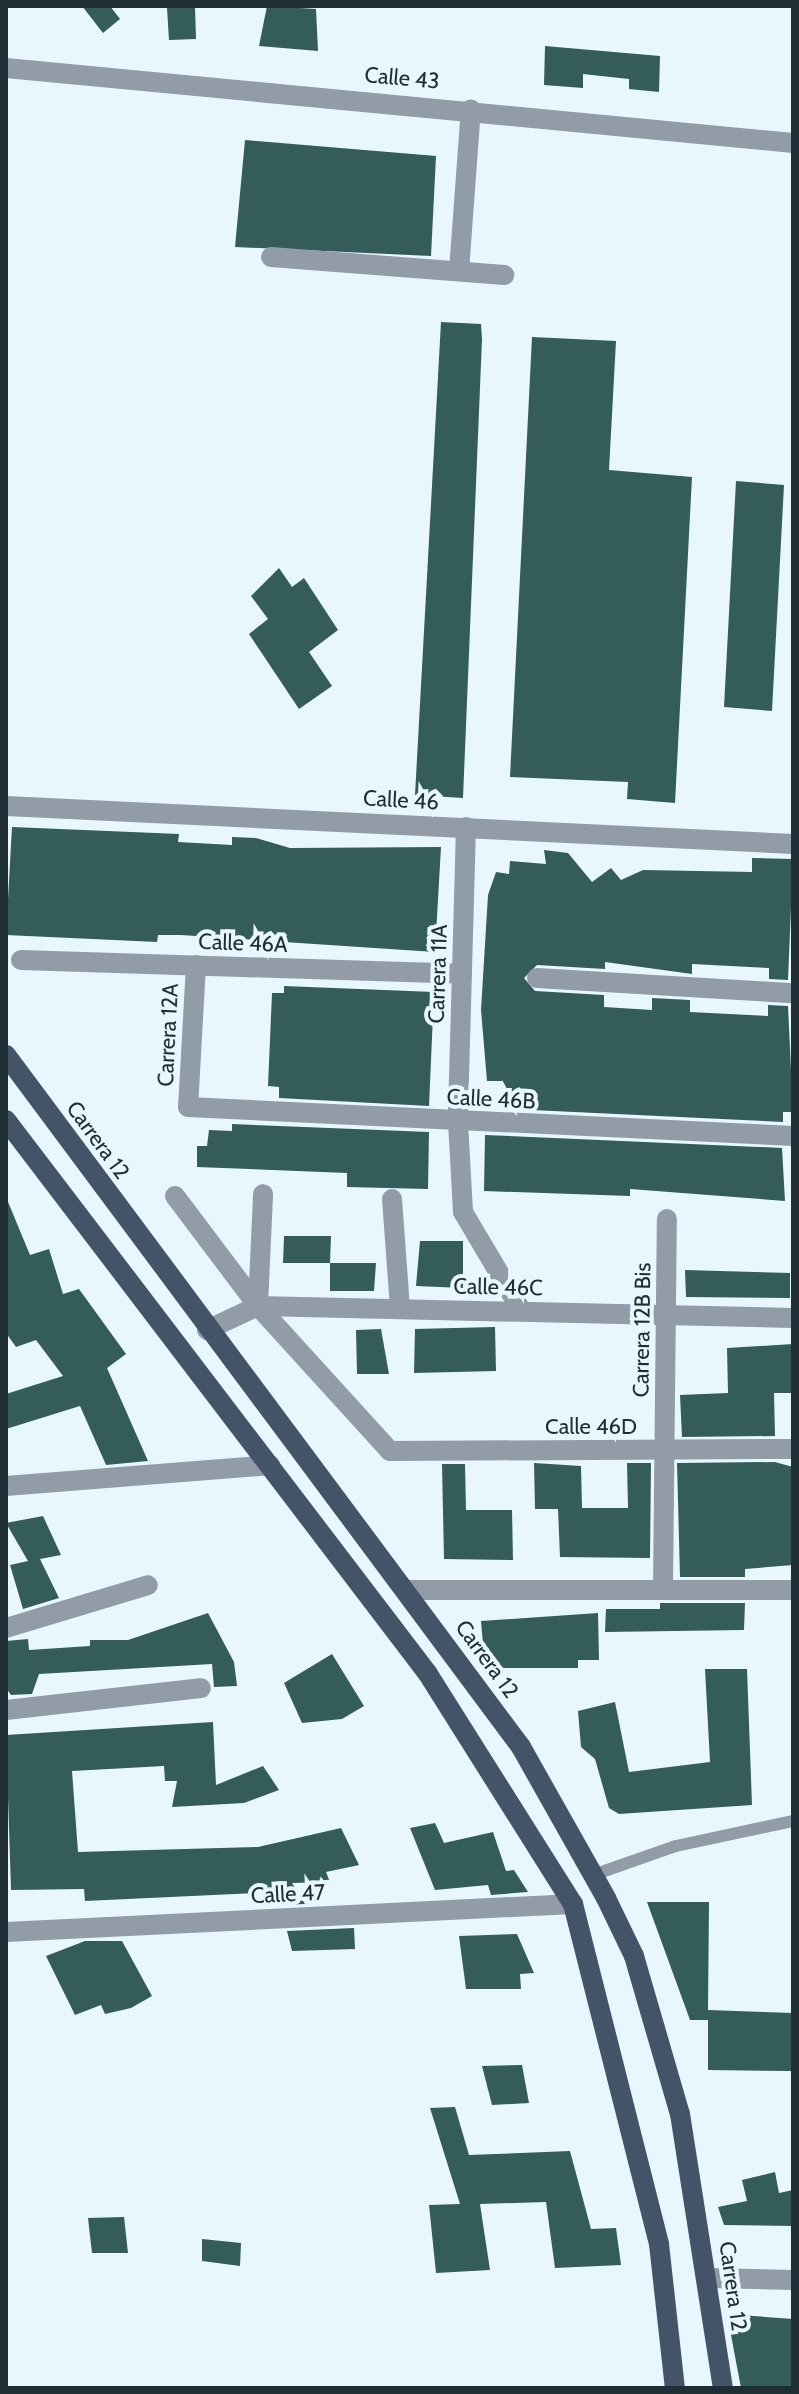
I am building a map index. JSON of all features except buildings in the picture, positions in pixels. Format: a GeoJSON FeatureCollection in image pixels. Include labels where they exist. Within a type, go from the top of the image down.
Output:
{"type":"FeatureCollection","features":[{"type":"Feature","properties":{"kind":"main road","name":"Carrera 12"},"geometry":{"type":"LineString","coordinates":[[6,1055],[207,1330],[407,1590],[521,1747],[593,1875],[634,1956],[680,2114],[709,2278],[723,2388]]}},
{"type":"Feature","properties":{"kind":"main road"},"geometry":{"type":"LineString","coordinates":[[6,1120],[428,1674],[573,1904],[659,2244],[675,2388]]}},
{"type":"Feature","properties":{"kind":"street","name":"Calle 43"},"geometry":{"type":"LineString","coordinates":[[6,68],[471,109],[793,143]]}},
{"type":"Feature","properties":{"kind":"street"},"geometry":{"type":"LineString","coordinates":[[459,271],[471,109]]}},
{"type":"Feature","properties":{"kind":"street"},"geometry":{"type":"LineString","coordinates":[[271,257],[504,275]]}},
{"type":"Feature","properties":{"kind":"street","name":"Calle 46"},"geometry":{"type":"LineString","coordinates":[[6,806],[793,844]]}},
{"type":"Feature","properties":{"kind":"street","name":"Carrera 11A"},"geometry":{"type":"LineString","coordinates":[[466,827],[458,1122],[463,1212],[521,1310]]}},
{"type":"Feature","properties":{"kind":"street","name":"Calle 46A"},"geometry":{"type":"LineString","coordinates":[[21,960],[462,974]]}},
{"type":"Feature","properties":{"kind":"street","name":"Carrera 12A"},"geometry":{"type":"LineString","coordinates":[[188,1107],[196,965]]}},
{"type":"Feature","properties":{"kind":"street"},"geometry":{"type":"LineString","coordinates":[[537,978],[793,993]]}},
{"type":"Feature","properties":{"kind":"street","name":"Calle 46B"},"geometry":{"type":"LineString","coordinates":[[188,1107],[793,1136]]}},
{"type":"Feature","properties":{"kind":"street"},"geometry":{"type":"LineString","coordinates":[[258,1306],[263,1194]]}},
{"type":"Feature","properties":{"kind":"street"},"geometry":{"type":"LineString","coordinates":[[175,1196],[258,1306]]}},
{"type":"Feature","properties":{"kind":"street"},"geometry":{"type":"LineString","coordinates":[[392,1199],[400,1309]]}},
{"type":"Feature","properties":{"kind":"street","name":"Carrera 12B Bis"},"geometry":{"type":"LineString","coordinates":[[663,1587],[661,1450],[669,1318],[667,1219]]}},
{"type":"Feature","properties":{"kind":"street","name":"Calle 46C"},"geometry":{"type":"LineString","coordinates":[[207,1330],[258,1306],[521,1310],[669,1318],[793,1318]]}},
{"type":"Feature","properties":{"kind":"street","name":"Calle 46D"},"geometry":{"type":"LineString","coordinates":[[258,1306],[390,1451],[793,1449]]}},
{"type":"Feature","properties":{"kind":"street"},"geometry":{"type":"LineString","coordinates":[[6,1486],[270,1465]]}},
{"type":"Feature","properties":{"kind":"street"},"geometry":{"type":"LineString","coordinates":[[6,1628],[148,1585]]}},
{"type":"Feature","properties":{"kind":"street"},"geometry":{"type":"LineString","coordinates":[[407,1590],[663,1587],[793,1590]]}},
{"type":"Feature","properties":{"kind":"street"},"geometry":{"type":"LineString","coordinates":[[6,1710],[201,1688]]}},
{"type":"Feature","properties":{"kind":"street","name":"Calle 47"},"geometry":{"type":"LineString","coordinates":[[6,1932],[573,1904]]}},
{"type":"Feature","properties":{"kind":"street"},"geometry":{"type":"LineString","coordinates":[[709,2278],[793,2280]]}},
{"type":"Feature","properties":{"kind":"lane"},"geometry":{"type":"LineString","coordinates":[[593,1875],[676,1846],[793,1821]]}}]}
